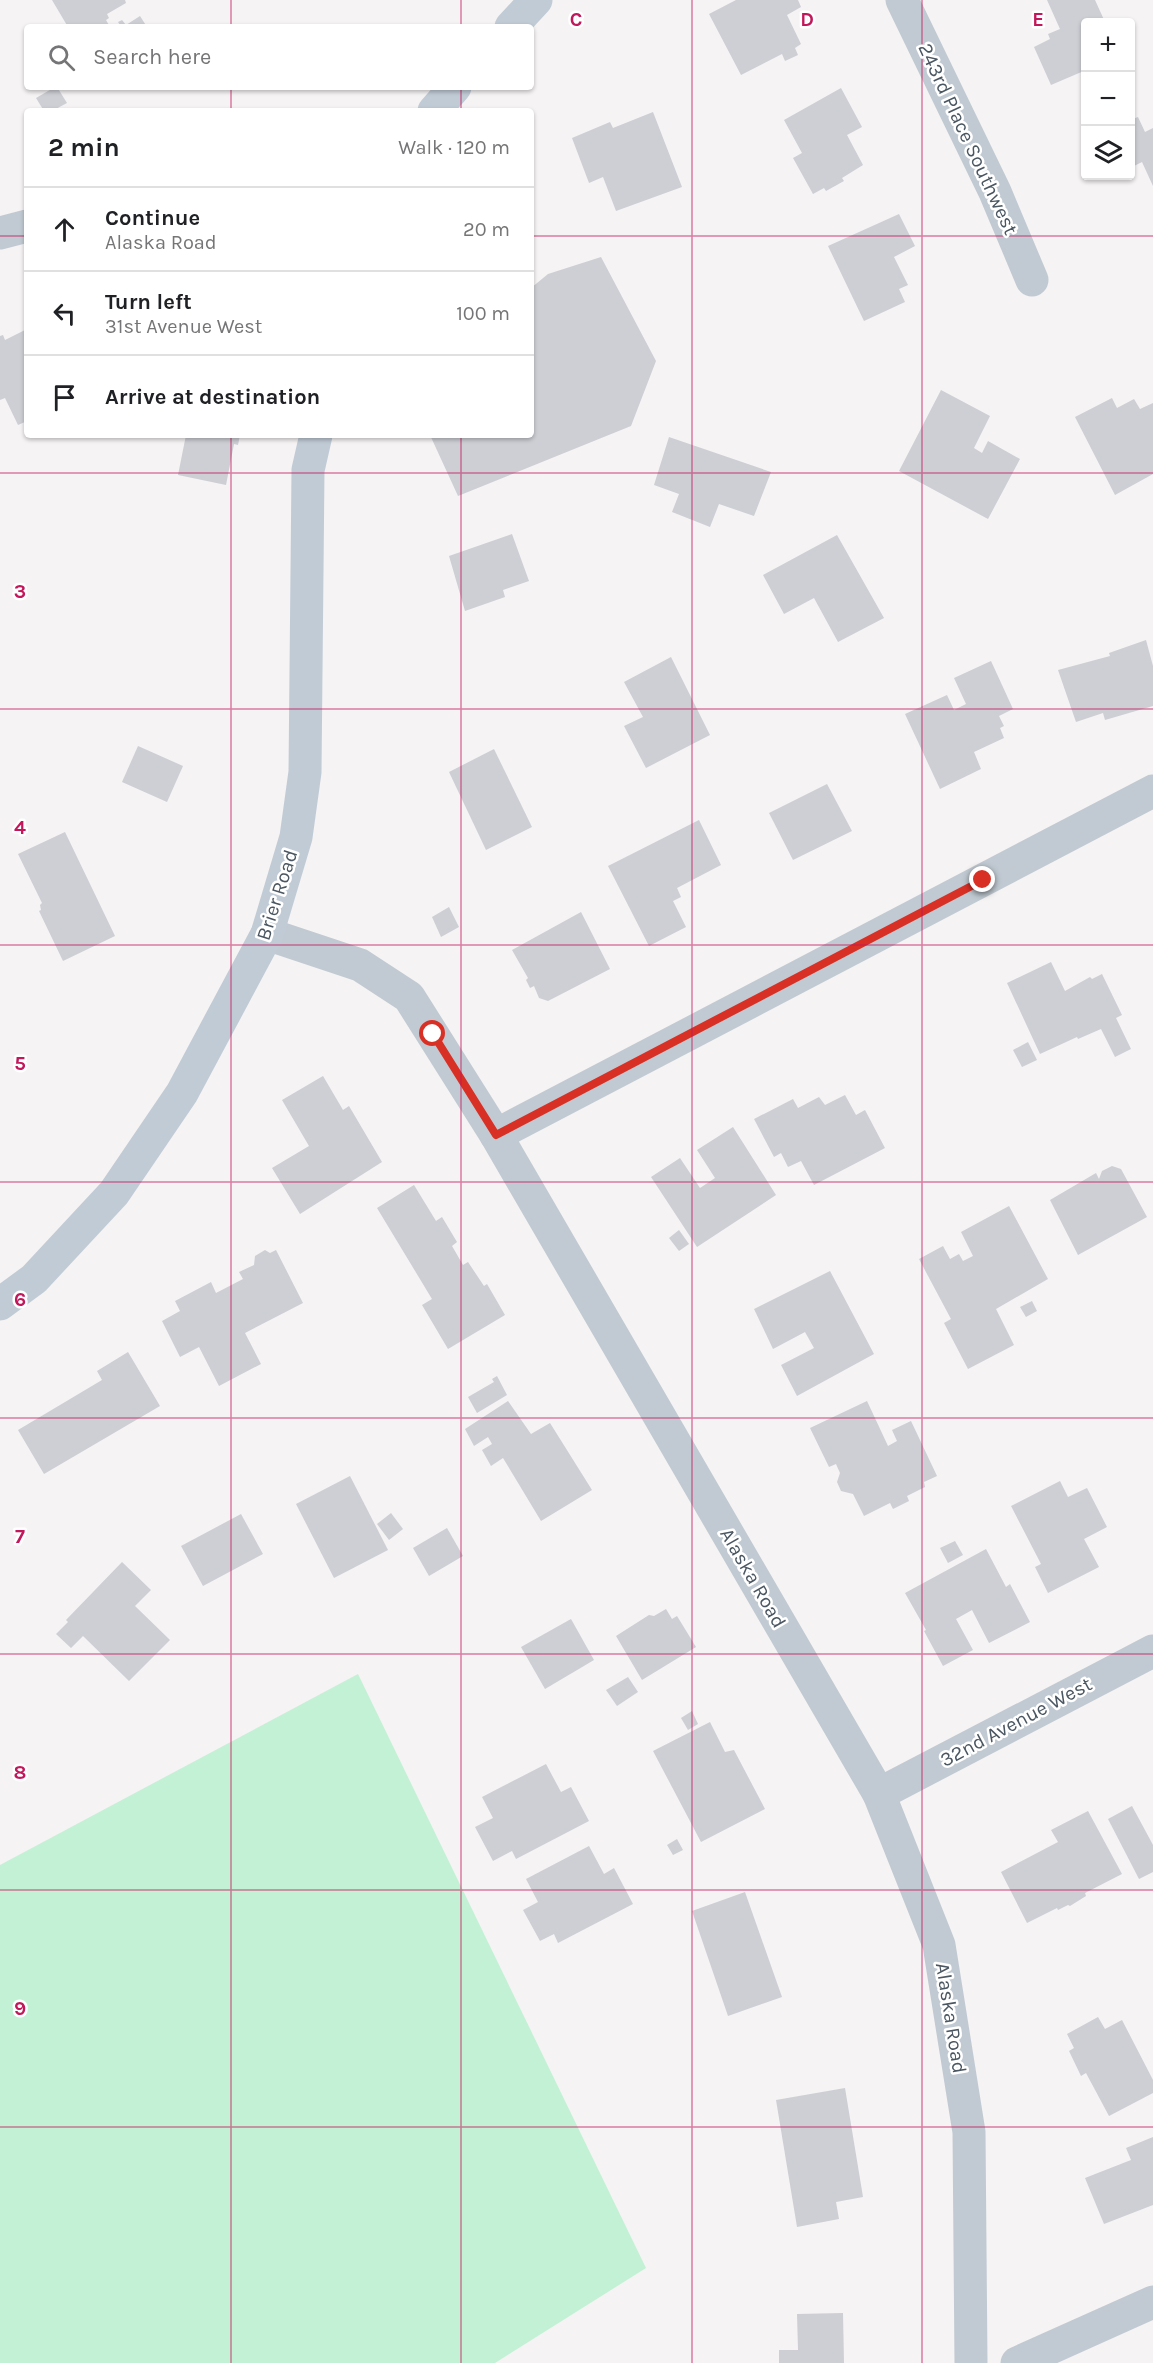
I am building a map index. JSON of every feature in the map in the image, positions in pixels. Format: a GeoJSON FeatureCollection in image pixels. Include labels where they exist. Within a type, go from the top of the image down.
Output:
{"type":"FeatureCollection","features":[{"type":"Feature","properties":{"kind":"main road"},"geometry":{"type":"LineString","coordinates":[[514,24],[537,0]]}},
{"type":"Feature","properties":{"kind":"main road"},"geometry":{"type":"LineString","coordinates":[[437,108],[452,90]]}},
{"type":"Feature","properties":{"kind":"main road","name":"Brier Road"},"geometry":{"type":"LineString","coordinates":[[0,1304],[34,1279],[114,1193],[182,1093],[267,934],[296,837],[305,772],[308,470],[315,438]]}},
{"type":"Feature","properties":{"kind":"street","name":"243rd Place Southwest"},"geometry":{"type":"LineString","coordinates":[[902,0],[995,192],[1032,279]]}},
{"type":"Feature","properties":{"kind":"street"},"geometry":{"type":"LineString","coordinates":[[0,233],[24,227]]}},
{"type":"Feature","properties":{"kind":"street"},"geometry":{"type":"LineString","coordinates":[[496,1135],[1153,791]]}},
{"type":"Feature","properties":{"kind":"street","name":"Alaska Road"},"geometry":{"type":"LineString","coordinates":[[267,934],[360,965],[409,997],[496,1135],[879,1794],[939,1945],[968,2122],[971,2363]]}},
{"type":"Feature","properties":{"kind":"street","name":"32nd Avenue West"},"geometry":{"type":"LineString","coordinates":[[879,1794],[1153,1651]]}},
{"type":"Feature","properties":{"kind":"street"},"geometry":{"type":"LineString","coordinates":[[1017,2363],[1153,2302]]}},
{"type":"Feature","properties":{"kind":"green space"},"geometry":{"type":"Polygon","coordinates":[[[358,1674],[646,2268],[495,2363],[0,2363],[0,1865],[358,1674]]]}},
{"type":"Feature","properties":{"kind":"building"},"geometry":{"type":"Polygon","coordinates":[[[52,0],[125,0],[126,3],[107,14],[108,24],[66,24],[52,0]]]}},
{"type":"Feature","properties":{"kind":"building"},"geometry":{"type":"Polygon","coordinates":[[[736,0],[798,0],[801,7],[787,15],[801,44],[795,48],[798,55],[785,61],[782,54],[741,75],[709,14],[736,0]]]}},
{"type":"Feature","properties":{"kind":"building"},"geometry":{"type":"Polygon","coordinates":[[[1047,0],[1095,0],[1103,18],[1081,18],[1081,72],[1051,85],[1034,47],[1050,39],[1048,34],[1060,29],[1047,0]]]}},
{"type":"Feature","properties":{"kind":"building"},"geometry":{"type":"Polygon","coordinates":[[[140,16],[145,24],[128,24],[140,16]]]}},
{"type":"Feature","properties":{"kind":"building"},"geometry":{"type":"Polygon","coordinates":[[[841,88],[862,127],[847,135],[863,165],[842,178],[844,181],[826,191],[824,188],[813,194],[793,158],[802,153],[784,120],[841,88]]]}},
{"type":"Feature","properties":{"kind":"building"},"geometry":{"type":"Polygon","coordinates":[[[50,90],[59,90],[67,103],[58,108],[42,108],[36,98],[50,90]]]}},
{"type":"Feature","properties":{"kind":"building"},"geometry":{"type":"Polygon","coordinates":[[[653,112],[682,187],[616,211],[603,177],[589,183],[572,138],[610,122],[613,128],[653,112]]]}},
{"type":"Feature","properties":{"kind":"building"},"geometry":{"type":"Polygon","coordinates":[[[1138,117],[1145,132],[1153,128],[1153,186],[1142,162],[1135,166],[1135,118],[1138,117]]]}},
{"type":"Feature","properties":{"kind":"building"},"geometry":{"type":"Polygon","coordinates":[[[899,214],[915,246],[894,257],[908,285],[899,289],[905,302],[864,321],[828,246],[899,214]]]}},
{"type":"Feature","properties":{"kind":"building"},"geometry":{"type":"Polygon","coordinates":[[[601,257],[656,361],[631,426],[458,496],[431,438],[534,438],[534,286],[548,274],[601,257]]]}},
{"type":"Feature","properties":{"kind":"building"},"geometry":{"type":"Polygon","coordinates":[[[24,330],[24,422],[18,425],[5,398],[0,400],[0,336],[3,335],[5,340],[24,330]]]}},
{"type":"Feature","properties":{"kind":"building"},"geometry":{"type":"Polygon","coordinates":[[[941,390],[990,416],[974,448],[982,453],[988,441],[1020,459],[988,519],[899,471],[941,390]]]}},
{"type":"Feature","properties":{"kind":"building"},"geometry":{"type":"Polygon","coordinates":[[[1112,398],[1117,408],[1134,399],[1140,409],[1153,403],[1153,474],[1115,495],[1075,417],[1112,398]]]}},
{"type":"Feature","properties":{"kind":"building"},"geometry":{"type":"Polygon","coordinates":[[[669,437],[771,472],[754,516],[719,504],[710,527],[672,512],[679,494],[654,485],[669,437]]]}},
{"type":"Feature","properties":{"kind":"building"},"geometry":{"type":"Polygon","coordinates":[[[185,438],[239,438],[238,445],[234,444],[226,485],[178,475],[185,438]]]}},
{"type":"Feature","properties":{"kind":"building"},"geometry":{"type":"Polygon","coordinates":[[[512,534],[529,581],[503,590],[505,597],[465,611],[449,556],[512,534]]]}},
{"type":"Feature","properties":{"kind":"building"},"geometry":{"type":"Polygon","coordinates":[[[837,535],[884,618],[838,642],[814,598],[784,614],[763,575],[837,535]]]}},
{"type":"Feature","properties":{"kind":"building"},"geometry":{"type":"Polygon","coordinates":[[[1146,640],[1153,666],[1153,706],[1105,720],[1103,713],[1076,722],[1058,670],[1110,656],[1109,653],[1146,640]]]}},
{"type":"Feature","properties":{"kind":"building"},"geometry":{"type":"Polygon","coordinates":[[[671,657],[710,735],[646,768],[624,726],[643,717],[624,682],[671,657]]]}},
{"type":"Feature","properties":{"kind":"building"},"geometry":{"type":"Polygon","coordinates":[[[991,661],[1013,709],[999,716],[1004,726],[1000,728],[1004,738],[974,752],[981,769],[940,789],[905,714],[947,695],[954,710],[966,704],[954,678],[991,661]]]}},
{"type":"Feature","properties":{"kind":"building"},"geometry":{"type":"Polygon","coordinates":[[[138,746],[183,766],[167,802],[122,782],[138,746]]]}},
{"type":"Feature","properties":{"kind":"building"},"geometry":{"type":"Polygon","coordinates":[[[494,749],[532,827],[486,850],[449,772],[494,749]]]}},
{"type":"Feature","properties":{"kind":"building"},"geometry":{"type":"Polygon","coordinates":[[[827,784],[852,831],[793,860],[769,813],[827,784]]]}},
{"type":"Feature","properties":{"kind":"building"},"geometry":{"type":"Polygon","coordinates":[[[699,820],[721,865],[677,888],[681,897],[673,901],[686,927],[649,946],[608,866],[699,820]]]}},
{"type":"Feature","properties":{"kind":"building"},"geometry":{"type":"Polygon","coordinates":[[[65,832],[115,936],[63,961],[39,911],[42,903],[18,854],[65,832]]]}},
{"type":"Feature","properties":{"kind":"building"},"geometry":{"type":"Polygon","coordinates":[[[449,907],[459,927],[441,937],[432,917],[449,907]]]}},
{"type":"Feature","properties":{"kind":"building"},"geometry":{"type":"Polygon","coordinates":[[[581,912],[610,969],[548,1001],[539,998],[534,986],[530,988],[526,980],[528,978],[512,950],[581,912]]]}},
{"type":"Feature","properties":{"kind":"building"},"geometry":{"type":"Polygon","coordinates":[[[1051,962],[1065,991],[1090,977],[1092,979],[1102,974],[1122,1015],[1116,1018],[1131,1049],[1115,1057],[1101,1029],[1040,1054],[1007,983],[1051,962]]]}},
{"type":"Feature","properties":{"kind":"building"},"geometry":{"type":"Polygon","coordinates":[[[1028,1042],[1037,1060],[1022,1067],[1013,1050],[1028,1042]]]}},
{"type":"Feature","properties":{"kind":"building"},"geometry":{"type":"Polygon","coordinates":[[[323,1076],[343,1110],[349,1106],[382,1162],[300,1214],[272,1168],[309,1146],[282,1100],[323,1076]]]}},
{"type":"Feature","properties":{"kind":"building"},"geometry":{"type":"Polygon","coordinates":[[[845,1095],[856,1115],[865,1110],[885,1148],[814,1185],[801,1161],[788,1167],[781,1153],[774,1157],[754,1119],[793,1099],[798,1108],[819,1097],[825,1105],[845,1095]]]}},
{"type":"Feature","properties":{"kind":"building"},"geometry":{"type":"Polygon","coordinates":[[[733,1127],[776,1195],[697,1247],[651,1177],[680,1158],[700,1188],[715,1178],[697,1150],[733,1127]]]}},
{"type":"Feature","properties":{"kind":"building"},"geometry":{"type":"Polygon","coordinates":[[[1112,1166],[1121,1169],[1147,1217],[1078,1255],[1050,1200],[1096,1173],[1099,1179],[1102,1171],[1112,1166]]]}},
{"type":"Feature","properties":{"kind":"building"},"geometry":{"type":"Polygon","coordinates":[[[414,1185],[436,1221],[442,1217],[457,1242],[452,1246],[463,1265],[468,1262],[484,1286],[487,1284],[505,1315],[448,1349],[422,1305],[432,1299],[377,1208],[414,1185]]]}},
{"type":"Feature","properties":{"kind":"building"},"geometry":{"type":"Polygon","coordinates":[[[1009,1206],[1048,1279],[996,1309],[1014,1345],[968,1369],[944,1323],[951,1319],[919,1259],[943,1246],[950,1259],[959,1254],[963,1261],[973,1256],[961,1232],[1009,1206]]]}},
{"type":"Feature","properties":{"kind":"building"},"geometry":{"type":"Polygon","coordinates":[[[679,1230],[689,1244],[679,1251],[669,1238],[679,1230]]]}},
{"type":"Feature","properties":{"kind":"building"},"geometry":{"type":"Polygon","coordinates":[[[265,1250],[270,1253],[276,1250],[303,1303],[245,1333],[261,1364],[219,1386],[199,1347],[180,1357],[162,1321],[180,1311],[175,1301],[211,1282],[216,1293],[243,1279],[239,1272],[254,1265],[255,1256],[265,1250]]]}},
{"type":"Feature","properties":{"kind":"building"},"geometry":{"type":"Polygon","coordinates":[[[830,1271],[874,1354],[797,1396],[781,1365],[814,1348],[805,1332],[773,1349],[754,1309],[830,1271]]]}},
{"type":"Feature","properties":{"kind":"building"},"geometry":{"type":"Polygon","coordinates":[[[1032,1301],[1037,1311],[1026,1317],[1020,1307],[1032,1301]]]}},
{"type":"Feature","properties":{"kind":"building"},"geometry":{"type":"Polygon","coordinates":[[[128,1352],[160,1406],[44,1474],[18,1430],[102,1380],[97,1371],[128,1352]]]}},
{"type":"Feature","properties":{"kind":"building"},"geometry":{"type":"Polygon","coordinates":[[[497,1376],[507,1395],[477,1413],[468,1397],[494,1382],[492,1379],[497,1376]]]}},
{"type":"Feature","properties":{"kind":"building"},"geometry":{"type":"Polygon","coordinates":[[[508,1401],[531,1434],[550,1423],[592,1490],[541,1521],[503,1458],[491,1466],[482,1450],[492,1444],[488,1437],[474,1446],[465,1429],[508,1401]]]}},
{"type":"Feature","properties":{"kind":"building"},"geometry":{"type":"Polygon","coordinates":[[[867,1401],[888,1446],[897,1441],[892,1430],[911,1421],[937,1476],[924,1482],[925,1487],[907,1496],[909,1501],[893,1509],[890,1503],[864,1516],[853,1494],[841,1491],[837,1482],[840,1473],[836,1464],[829,1467],[810,1428],[867,1401]]]}},
{"type":"Feature","properties":{"kind":"building"},"geometry":{"type":"Polygon","coordinates":[[[350,1476],[388,1550],[334,1578],[296,1504],[350,1476]]]}},
{"type":"Feature","properties":{"kind":"building"},"geometry":{"type":"Polygon","coordinates":[[[1060,1481],[1068,1497],[1087,1488],[1107,1527],[1084,1539],[1099,1567],[1048,1593],[1035,1567],[1041,1564],[1011,1506],[1060,1481]]]}},
{"type":"Feature","properties":{"kind":"building"},"geometry":{"type":"Polygon","coordinates":[[[391,1513],[403,1529],[389,1540],[377,1524],[391,1513]]]}},
{"type":"Feature","properties":{"kind":"building"},"geometry":{"type":"Polygon","coordinates":[[[241,1514],[263,1554],[203,1586],[181,1546],[241,1514]]]}},
{"type":"Feature","properties":{"kind":"building"},"geometry":{"type":"Polygon","coordinates":[[[447,1528],[463,1556],[429,1576],[413,1548],[447,1528]]]}},
{"type":"Feature","properties":{"kind":"building"},"geometry":{"type":"Polygon","coordinates":[[[955,1541],[963,1555],[948,1563],[940,1548],[955,1541]]]}},
{"type":"Feature","properties":{"kind":"building"},"geometry":{"type":"Polygon","coordinates":[[[986,1549],[1006,1587],[1010,1584],[1030,1622],[989,1643],[972,1610],[956,1619],[973,1650],[943,1666],[905,1593],[986,1549]]]}},
{"type":"Feature","properties":{"kind":"building"},"geometry":{"type":"Polygon","coordinates":[[[122,1562],[151,1590],[135,1606],[170,1640],[129,1681],[83,1636],[71,1648],[56,1634],[68,1622],[66,1620],[122,1562]]]}},
{"type":"Feature","properties":{"kind":"building"},"geometry":{"type":"Polygon","coordinates":[[[666,1609],[672,1619],[677,1616],[696,1647],[642,1680],[616,1636],[649,1615],[654,1616],[666,1609]]]}},
{"type":"Feature","properties":{"kind":"building"},"geometry":{"type":"Polygon","coordinates":[[[571,1619],[594,1660],[545,1689],[521,1647],[571,1619]]]}},
{"type":"Feature","properties":{"kind":"building"},"geometry":{"type":"Polygon","coordinates":[[[628,1677],[638,1692],[617,1706],[606,1690],[628,1677]]]}},
{"type":"Feature","properties":{"kind":"building"},"geometry":{"type":"Polygon","coordinates":[[[692,1711],[698,1724],[688,1730],[681,1718],[692,1711]]]}},
{"type":"Feature","properties":{"kind":"building"},"geometry":{"type":"Polygon","coordinates":[[[710,1722],[725,1752],[734,1750],[765,1809],[701,1842],[653,1751],[710,1722]]]}},
{"type":"Feature","properties":{"kind":"building"},"geometry":{"type":"Polygon","coordinates":[[[546,1764],[561,1792],[571,1787],[589,1821],[516,1859],[512,1851],[493,1861],[475,1827],[493,1818],[482,1797],[546,1764]]]}},
{"type":"Feature","properties":{"kind":"building"},"geometry":{"type":"Polygon","coordinates":[[[1132,1806],[1153,1845],[1153,1872],[1139,1879],[1108,1819],[1132,1806]]]}},
{"type":"Feature","properties":{"kind":"building"},"geometry":{"type":"Polygon","coordinates":[[[1088,1811],[1122,1874],[1085,1893],[1086,1896],[1070,1906],[1058,1910],[1057,1908],[1027,1923],[1001,1872],[1058,1842],[1051,1830],[1088,1811]]]}},
{"type":"Feature","properties":{"kind":"building"},"geometry":{"type":"Polygon","coordinates":[[[677,1839],[683,1850],[673,1855],[667,1845],[677,1839]]]}},
{"type":"Feature","properties":{"kind":"building"},"geometry":{"type":"Polygon","coordinates":[[[589,1846],[604,1874],[614,1868],[633,1904],[558,1943],[554,1934],[540,1941],[523,1910],[538,1902],[526,1879],[589,1846]]]}},
{"type":"Feature","properties":{"kind":"building"},"geometry":{"type":"Polygon","coordinates":[[[745,1892],[782,1997],[728,2016],[692,1911],[745,1892]]]}},
{"type":"Feature","properties":{"kind":"building"},"geometry":{"type":"Polygon","coordinates":[[[1098,2017],[1105,2029],[1122,2020],[1153,2080],[1153,2093],[1109,2116],[1086,2073],[1081,2076],[1069,2051],[1074,2048],[1067,2034],[1098,2017]]]}},
{"type":"Feature","properties":{"kind":"building"},"geometry":{"type":"Polygon","coordinates":[[[845,2088],[863,2197],[836,2202],[839,2219],[797,2227],[776,2100],[845,2088]]]}},
{"type":"Feature","properties":{"kind":"building"},"geometry":{"type":"Polygon","coordinates":[[[1153,2137],[1153,2205],[1104,2224],[1085,2178],[1131,2160],[1126,2148],[1153,2137]]]}},
{"type":"Feature","properties":{"kind":"building"},"geometry":{"type":"Polygon","coordinates":[[[843,2313],[844,2363],[779,2363],[779,2350],[798,2350],[797,2314],[843,2313]]]}},
{"type":"Feature","properties":{"kind":"route"},"geometry":{"type":"LineString","coordinates":[[433,1034],[496,1135],[983,880]]}}]}
